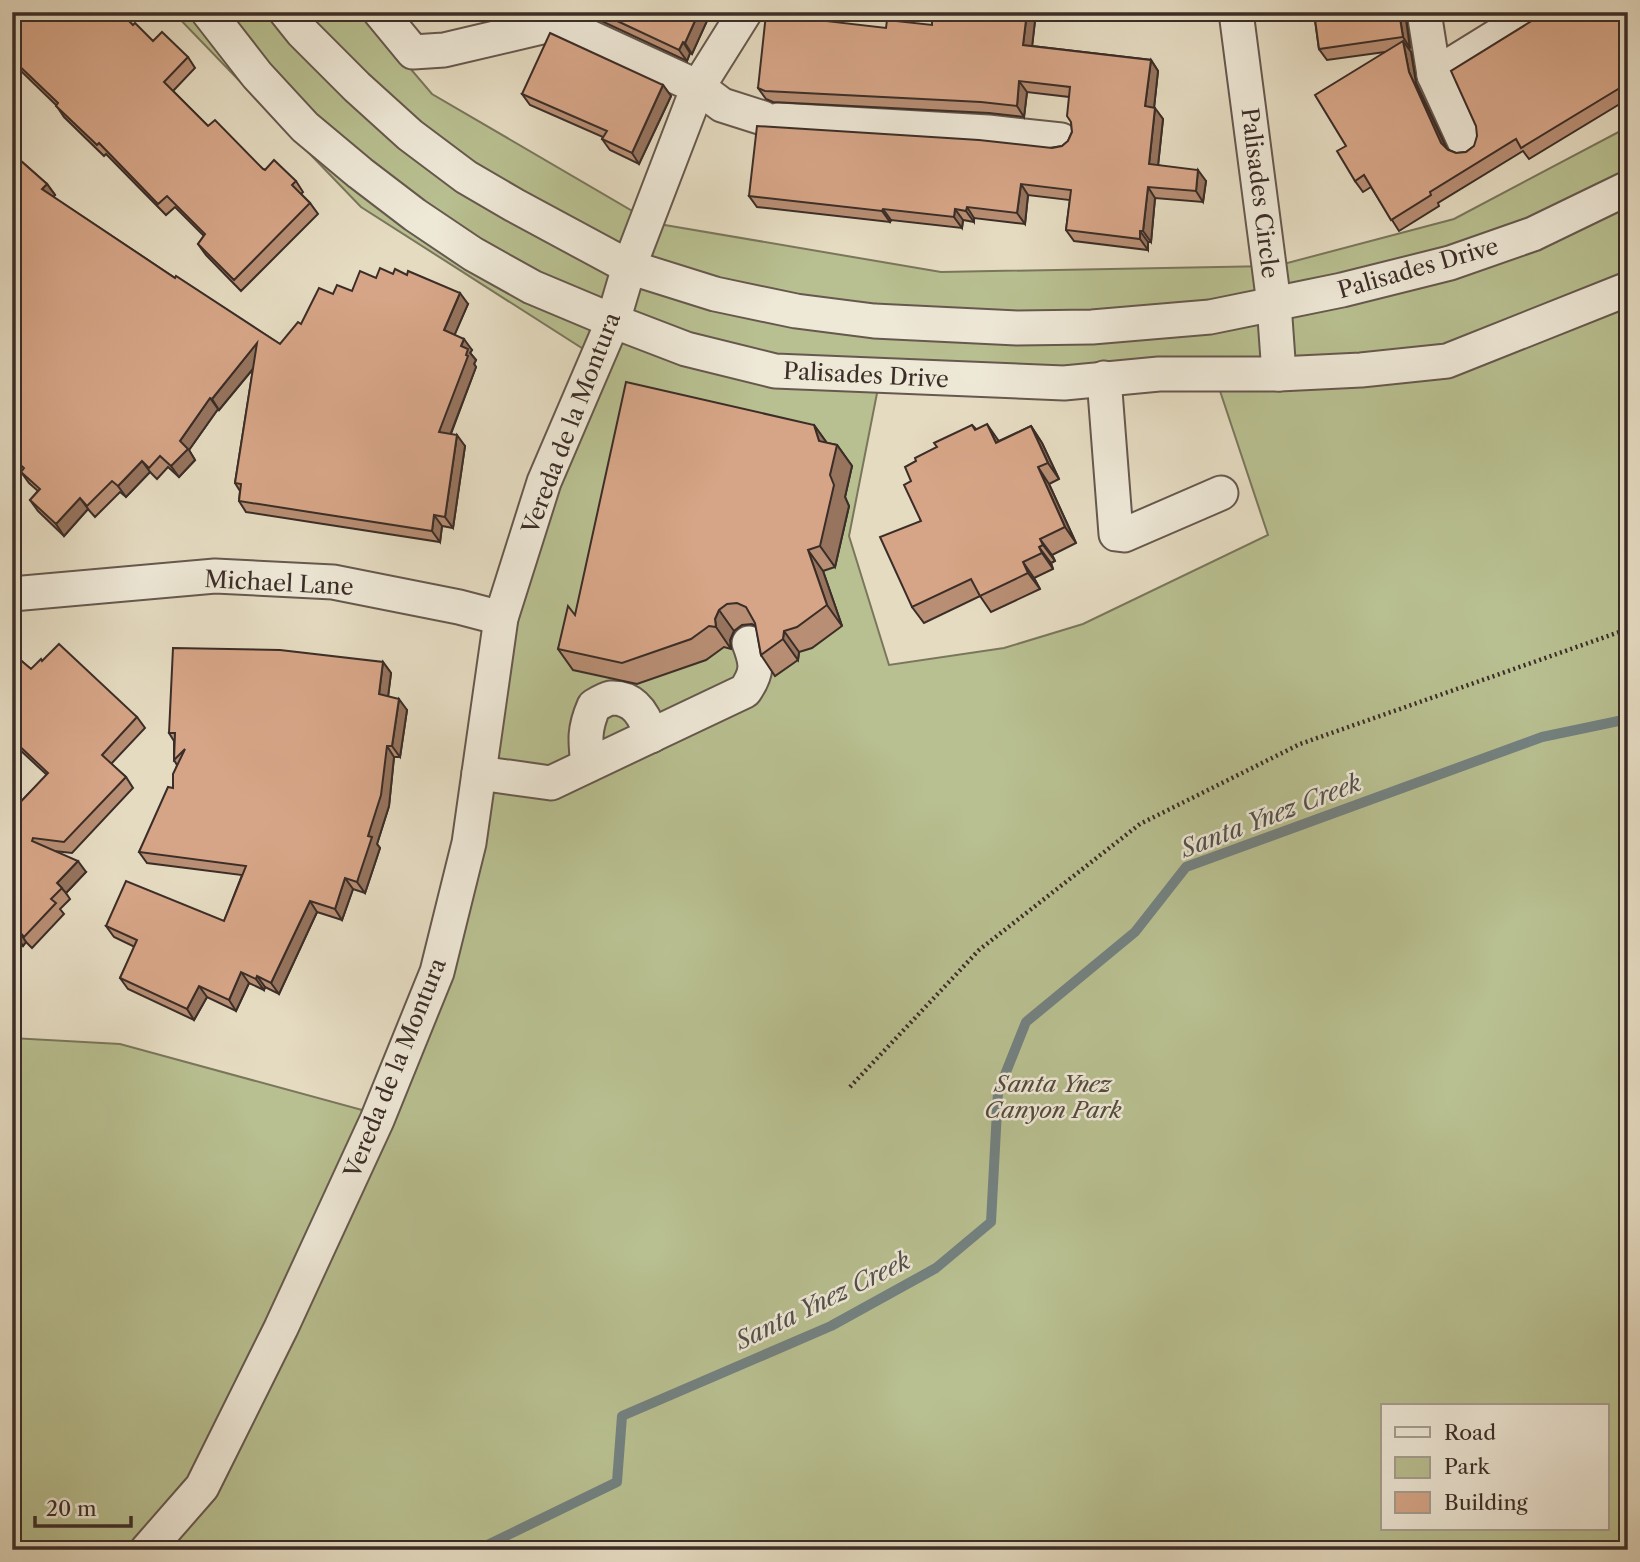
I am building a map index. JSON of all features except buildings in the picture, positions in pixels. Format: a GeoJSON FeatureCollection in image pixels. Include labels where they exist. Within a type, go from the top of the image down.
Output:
{"type":"FeatureCollection","features":[{"type":"Feature","properties":{"kind":"street","name":"Palisades Drive"},"geometry":{"type":"LineString","coordinates":[[208,12],[257,75],[305,127],[359,173],[473,254],[532,287],[613,321],[686,349],[775,371],[1064,383],[1159,374],[1279,374],[1362,370],[1447,361],[1628,289]]}},
{"type":"Feature","properties":{"kind":"street","name":"Palisades Drive"},"geometry":{"type":"LineString","coordinates":[[286,12],[302,32],[357,87],[410,135],[466,177],[629,267],[715,294],[796,311],[874,321],[1017,328],[1092,327],[1210,317],[1450,263],[1534,234],[1628,188]]}},
{"type":"Feature","properties":{"kind":"street"},"geometry":{"type":"LineString","coordinates":[[380,12],[413,52],[444,50],[559,23],[698,87],[722,105],[771,119],[988,132],[1061,140]]}},
{"type":"Feature","properties":{"kind":"street","name":"Vereda de la Montura"},"geometry":{"type":"LineString","coordinates":[[147,1550],[202,1487],[281,1328],[377,1120],[437,972],[469,843],[501,618],[544,482],[613,321],[629,267],[698,87],[745,12]]}},
{"type":"Feature","properties":{"kind":"street","name":"Palisades Circle"},"geometry":{"type":"LineString","coordinates":[[1236,12],[1274,303],[1279,374]]}},
{"type":"Feature","properties":{"kind":"street"},"geometry":{"type":"LineString","coordinates":[[1424,12],[1434,75],[1466,145]]}},
{"type":"Feature","properties":{"kind":"street"},"geometry":{"type":"LineString","coordinates":[[1434,75],[1536,12]]}},
{"type":"Feature","properties":{"kind":"street"},"geometry":{"type":"LineString","coordinates":[[1104,378],[1116,534],[1124,535],[1221,493]]}},
{"type":"Feature","properties":{"kind":"street","name":"Michael Lane"},"geometry":{"type":"LineString","coordinates":[[12,594],[215,576],[333,582],[501,618]]}},
{"type":"Feature","properties":{"kind":"street"},"geometry":{"type":"LineString","coordinates":[[479,773],[551,783],[745,691],[754,678],[756,661],[749,643]]}},
{"type":"Feature","properties":{"kind":"street"},"geometry":{"type":"LineString","coordinates":[[588,765],[586,724],[594,706],[611,698],[632,703],[646,718],[651,736]]}},
{"type":"Feature","properties":{"kind":"path"},"geometry":{"type":"LineString","coordinates":[[850,1087],[979,950],[1140,824],[1300,744],[1628,629]]}},
{"type":"Feature","properties":{"kind":"path"},"geometry":{"type":"LineString","coordinates":[[12,1547],[18,1550]]}},
{"type":"Feature","properties":{"kind":"green space","name":"Santa Ynez Canyon Park"},"geometry":{"type":"Polygon","coordinates":[[[173,12],[362,12],[432,94],[653,223],[941,272],[1276,266],[1454,219],[1628,127],[1628,1550],[12,1550],[12,1038],[120,1044],[384,1116],[513,619],[602,361],[361,207],[173,12]],[[879,383],[849,536],[889,665],[1004,648],[1083,624],[1268,535],[1218,385],[879,383]]]}},
{"type":"Feature","properties":{"kind":"waterway","name":"Santa Ynez Creek"},"geometry":{"type":"LineString","coordinates":[[477,1550],[617,1482],[622,1416],[831,1326],[936,1268],[991,1222],[998,1092],[1026,1022],[1135,932],[1186,867],[1542,737],[1628,719]]}}]}
